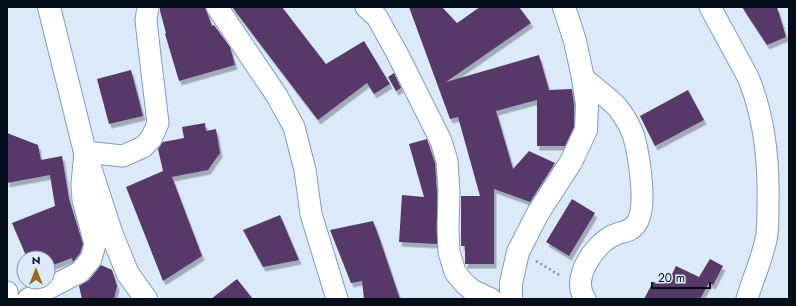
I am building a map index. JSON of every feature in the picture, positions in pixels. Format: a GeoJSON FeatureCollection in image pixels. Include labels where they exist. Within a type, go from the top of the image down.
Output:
{"type":"FeatureCollection","features":[{"type":"Feature","properties":{"kind":"main road"},"geometry":{"type":"LineString","coordinates":[[49,7],[85,152],[112,235],[128,274],[146,299]]}},
{"type":"Feature","properties":{"kind":"main road"},"geometry":{"type":"LineString","coordinates":[[511,299],[511,283],[518,252],[538,213],[571,162],[586,130],[587,104],[583,78],[564,7]]}},
{"type":"Feature","properties":{"kind":"street"},"geometry":{"type":"LineString","coordinates":[[28,299],[80,272],[91,258],[95,244],[83,200],[82,184],[85,152],[123,156],[144,147],[151,138],[158,123],[146,20],[148,7]]}},
{"type":"Feature","properties":{"kind":"street"},"geometry":{"type":"LineString","coordinates":[[217,7],[273,90],[294,127],[305,170],[311,214],[337,299]]}},
{"type":"Feature","properties":{"kind":"street"},"geometry":{"type":"LineString","coordinates":[[366,7],[377,17],[395,49],[441,141],[447,161],[449,192],[449,252],[455,272],[472,294],[491,299]]}},
{"type":"Feature","properties":{"kind":"street"},"geometry":{"type":"LineString","coordinates":[[710,7],[753,89],[763,126],[767,150],[769,176],[767,234],[747,299]]}},
{"type":"Feature","properties":{"kind":"street"},"geometry":{"type":"LineString","coordinates":[[583,78],[617,108],[626,122],[634,136],[642,177],[641,213],[637,224],[629,231],[613,235],[593,252],[582,276],[583,296]]}},
{"type":"Feature","properties":{"kind":"street"},"geometry":{"type":"LineString","coordinates":[[7,292],[8,299]]}},
{"type":"Feature","properties":{"kind":"path"},"geometry":{"type":"LineString","coordinates":[[518,252],[566,278],[583,296]]}},
{"type":"Feature","properties":{"kind":"building"},"geometry":{"type":"Polygon","coordinates":[[[160,7],[205,7],[212,26],[214,25],[230,47],[235,65],[179,81],[165,34],[160,7]]]}},
{"type":"Feature","properties":{"kind":"building"},"geometry":{"type":"Polygon","coordinates":[[[232,7],[282,7],[326,64],[364,41],[390,84],[374,94],[367,83],[318,120],[232,7]]]}},
{"type":"Feature","properties":{"kind":"building"},"geometry":{"type":"Polygon","coordinates":[[[409,7],[442,7],[457,23],[480,7],[519,7],[531,23],[446,82],[539,55],[549,90],[572,89],[574,127],[565,146],[537,146],[537,100],[496,111],[513,169],[529,151],[555,163],[530,202],[494,189],[494,264],[465,264],[465,246],[461,246],[461,196],[480,196],[458,117],[450,119],[409,7]]]}},
{"type":"Feature","properties":{"kind":"building"},"geometry":{"type":"Polygon","coordinates":[[[742,7],[777,7],[786,37],[767,45],[742,7]]]}},
{"type":"Feature","properties":{"kind":"building"},"geometry":{"type":"Polygon","coordinates":[[[131,70],[143,116],[109,124],[97,79],[131,70]]]}},
{"type":"Feature","properties":{"kind":"building"},"geometry":{"type":"Polygon","coordinates":[[[394,73],[401,88],[396,91],[388,77],[394,73]]]}},
{"type":"Feature","properties":{"kind":"building"},"geometry":{"type":"Polygon","coordinates":[[[688,90],[704,120],[655,146],[640,116],[688,90]]]}},
{"type":"Feature","properties":{"kind":"building"},"geometry":{"type":"Polygon","coordinates":[[[205,123],[206,131],[216,129],[220,153],[208,170],[172,177],[202,256],[163,281],[126,187],[163,171],[158,149],[163,142],[184,138],[182,127],[205,123]]]}},
{"type":"Feature","properties":{"kind":"building"},"geometry":{"type":"Polygon","coordinates":[[[7,133],[38,145],[41,160],[62,156],[69,199],[83,244],[80,253],[73,262],[72,258],[56,264],[56,250],[24,250],[12,223],[55,206],[50,175],[7,183],[7,133]]]}},
{"type":"Feature","properties":{"kind":"building"},"geometry":{"type":"Polygon","coordinates":[[[427,139],[435,163],[437,192],[437,244],[399,242],[402,195],[424,197],[409,144],[427,139]]]}},
{"type":"Feature","properties":{"kind":"building"},"geometry":{"type":"Polygon","coordinates":[[[572,199],[595,213],[569,256],[546,242],[572,199]]]}},
{"type":"Feature","properties":{"kind":"building"},"geometry":{"type":"Polygon","coordinates":[[[280,215],[299,260],[263,267],[243,230],[280,215]]]}},
{"type":"Feature","properties":{"kind":"building"},"geometry":{"type":"Polygon","coordinates":[[[373,221],[400,299],[364,299],[362,281],[351,283],[330,230],[373,221]]]}},
{"type":"Feature","properties":{"kind":"building"},"geometry":{"type":"Polygon","coordinates":[[[710,259],[723,266],[713,285],[709,283],[700,299],[644,299],[653,282],[657,283],[661,276],[669,280],[676,266],[699,277],[710,259]]]}},
{"type":"Feature","properties":{"kind":"building"},"geometry":{"type":"Polygon","coordinates":[[[101,265],[112,270],[117,286],[114,299],[82,299],[79,286],[89,280],[101,265]]]}},
{"type":"Feature","properties":{"kind":"building"},"geometry":{"type":"Polygon","coordinates":[[[237,279],[253,299],[211,299],[237,279]]]}}]}
